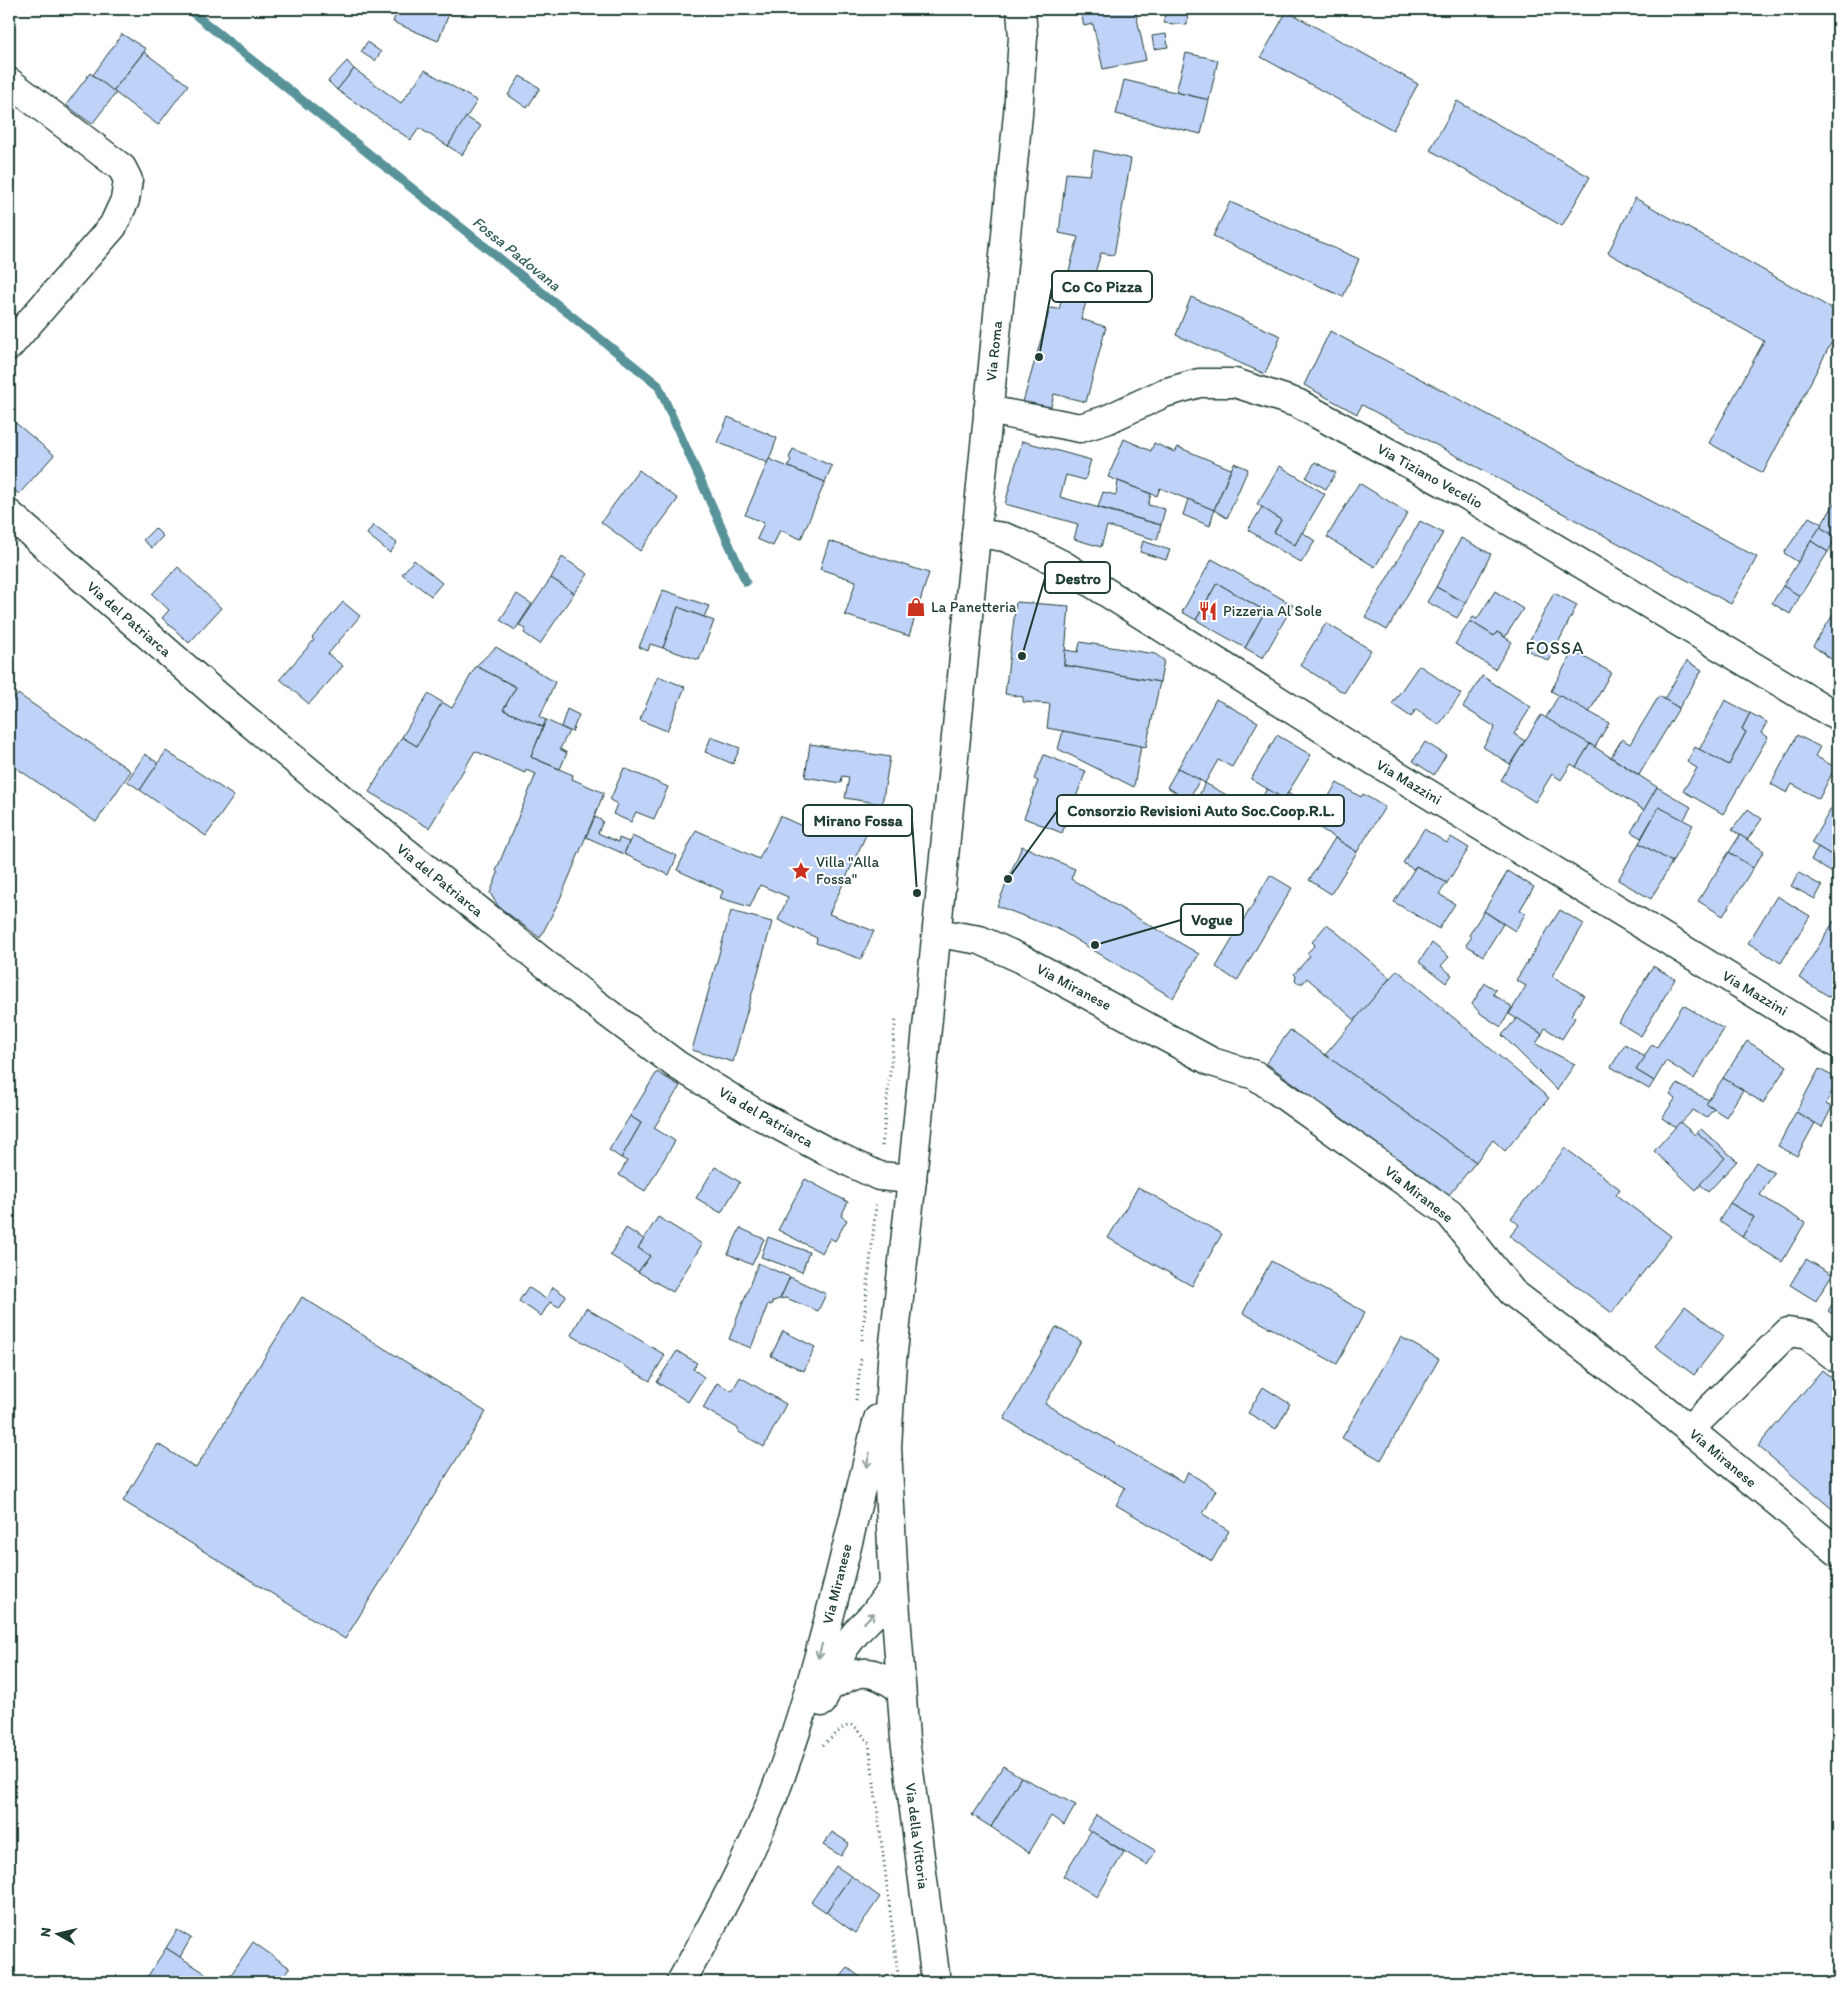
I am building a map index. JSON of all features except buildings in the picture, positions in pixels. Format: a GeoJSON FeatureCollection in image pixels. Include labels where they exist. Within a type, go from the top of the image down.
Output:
{"type":"FeatureCollection","features":[{"type":"Feature","properties":{"kind":"street","name":"Via Roma"},"geometry":{"type":"LineString","coordinates":[[960,694],[1018,114],[1023,38],[1021,9]]}},
{"type":"Feature","properties":{"kind":"street"},"geometry":{"type":"LineString","coordinates":[[9,82],[122,168],[128,180],[125,200],[113,226],[9,346]]}},
{"type":"Feature","properties":{"kind":"street","name":"Via Tiziano Vecelio"},"geometry":{"type":"LineString","coordinates":[[988,410],[1080,428],[1106,420],[1164,393],[1199,383],[1235,383],[1296,403],[1463,493],[1838,717]]}},
{"type":"Feature","properties":{"kind":"street","name":"Via del Patriarca"},"geometry":{"type":"LineString","coordinates":[[9,514],[218,696],[394,843],[582,993],[677,1065],[757,1114],[826,1151],[879,1176],[912,1179]]}},
{"type":"Feature","properties":{"kind":"street","name":"Via Mazzini"},"geometry":{"type":"LineString","coordinates":[[976,533],[1004,537],[1063,565],[1371,759],[1838,1044]]}},
{"type":"Feature","properties":{"kind":"street","name":"Via Miranese"},"geometry":{"type":"LineString","coordinates":[[901,1689],[887,1447],[892,1361],[960,694]]}},
{"type":"Feature","properties":{"kind":"street","name":"Via Miranese"},"geometry":{"type":"LineString","coordinates":[[937,934],[980,940],[1022,959],[1212,1062],[1255,1075],[1450,1214],[1512,1292],[1689,1430],[1838,1552]]}},
{"type":"Feature","properties":{"kind":"street"},"geometry":{"type":"LineString","coordinates":[[1689,1430],[1788,1332],[1808,1335],[1838,1359]]}},
{"type":"Feature","properties":{"kind":"street","name":"Via Miranese"},"geometry":{"type":"LineString","coordinates":[[771,1803],[798,1726],[821,1646],[892,1361]]}},
{"type":"Feature","properties":{"kind":"street","name":"Via Miranese"},"geometry":{"type":"LineString","coordinates":[[681,1982],[726,1900],[771,1803],[800,1752],[844,1648],[874,1614],[894,1586]]}},
{"type":"Feature","properties":{"kind":"street"},"geometry":{"type":"LineString","coordinates":[[827,1689],[848,1676],[864,1672],[884,1677],[901,1689]]}},
{"type":"Feature","properties":{"kind":"street","name":"Via della Vittoria"},"geometry":{"type":"LineString","coordinates":[[901,1689],[905,1739],[936,1982]]}},
{"type":"Feature","properties":{"kind":"path"},"geometry":{"type":"LineString","coordinates":[[869,1743],[899,1982]]}},
{"type":"Feature","properties":{"kind":"waterway","name":"Fossa Padovana"},"geometry":{"type":"LineString","coordinates":[[188,9],[658,385],[746,582]]}},
{"type":"Feature","properties":{"kind":"place","name":"Co Co Pizza"},"geometry":{"type":"Point","coordinates":[1039,357]}},
{"type":"Feature","properties":{"kind":"place","name":"La Panetteria"},"geometry":{"type":"Point","coordinates":[916,607]}},
{"type":"Feature","properties":{"kind":"place","name":"Pizzeria Al Sole"},"geometry":{"type":"Point","coordinates":[1208,611]}},
{"type":"Feature","properties":{"kind":"place","name":"Destro"},"geometry":{"type":"Point","coordinates":[1022,656]}},
{"type":"Feature","properties":{"kind":"place","name":"Villa \"Alla Fossa\""},"geometry":{"type":"Point","coordinates":[801,871]}},
{"type":"Feature","properties":{"kind":"place","name":"Consorzio Revisioni Auto Soc.Coop.R.L."},"geometry":{"type":"Point","coordinates":[1008,879]}},
{"type":"Feature","properties":{"kind":"place","name":"Mirano Fossa"},"geometry":{"type":"Point","coordinates":[917,893]}},
{"type":"Feature","properties":{"kind":"place","name":"Vogue"},"geometry":{"type":"Point","coordinates":[1095,945]}},
{"type":"Feature","properties":{"kind":"district","name":"FOSSA"},"geometry":{"type":"Point","coordinates":[1555,648]}}]}
